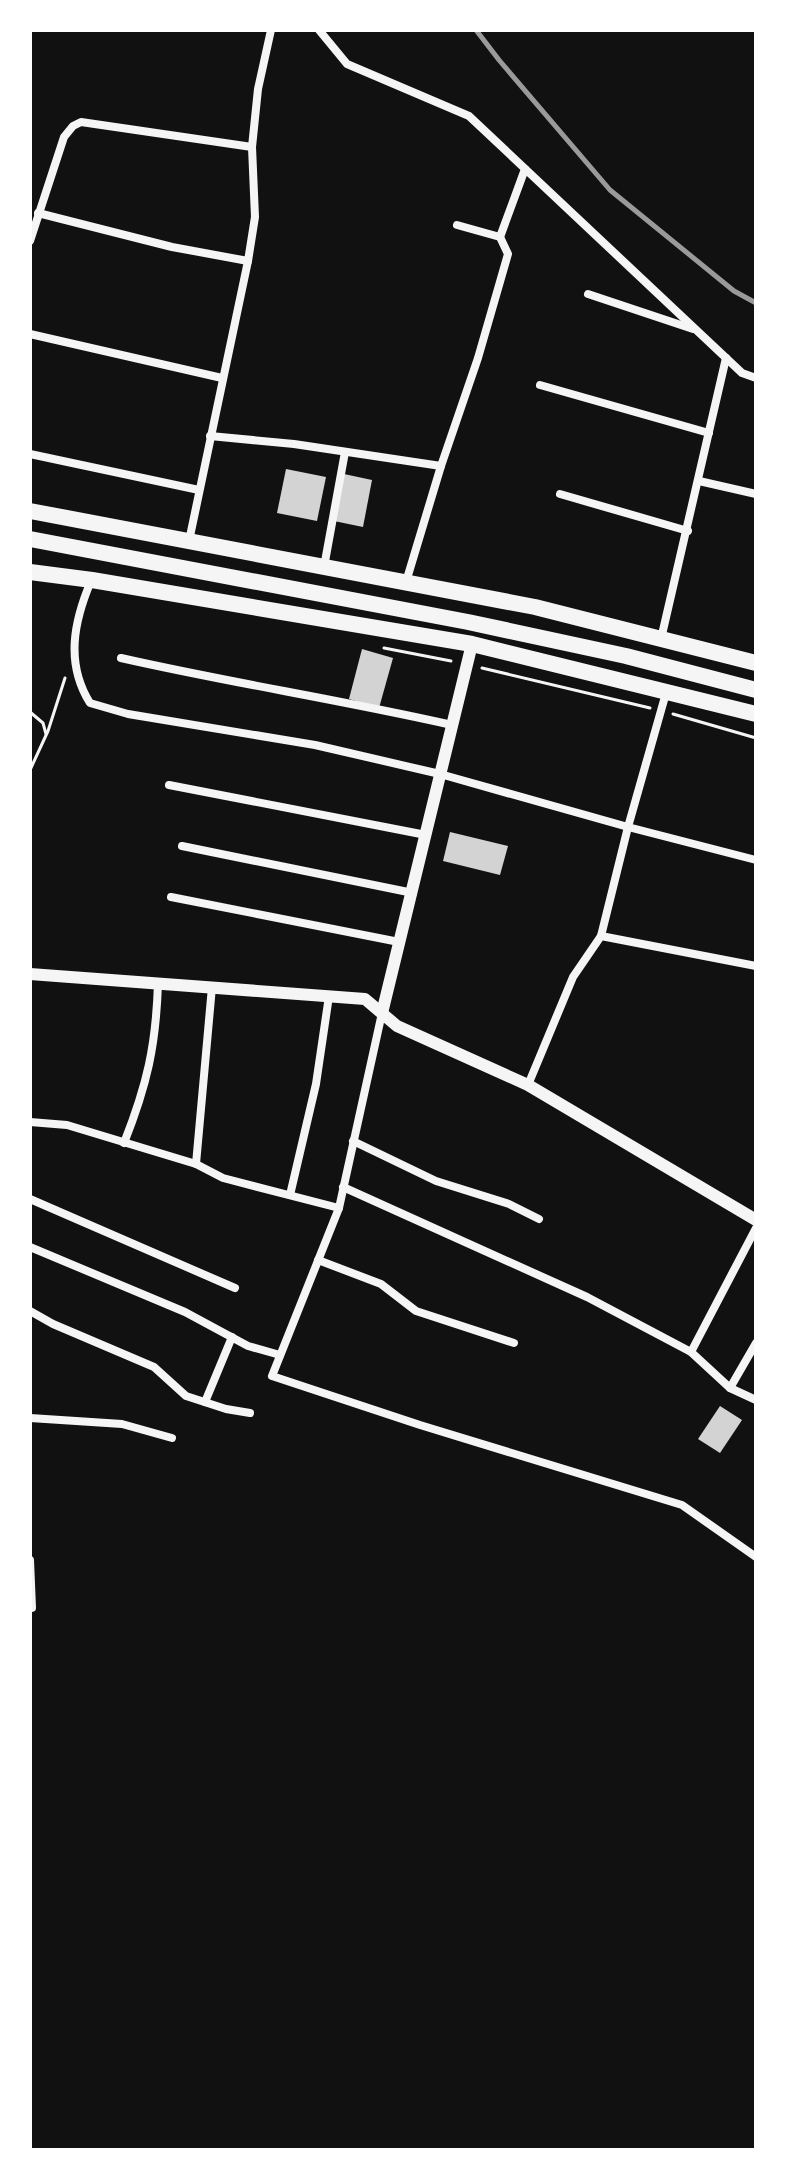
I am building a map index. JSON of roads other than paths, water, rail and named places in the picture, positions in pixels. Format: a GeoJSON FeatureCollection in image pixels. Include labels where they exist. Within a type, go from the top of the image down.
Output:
{"type":"FeatureCollection","features":[{"type":"Feature","properties":{"kind":"main road"},"geometry":{"type":"LineString","coordinates":[[30,511],[535,607],[756,663]]}},
{"type":"Feature","properties":{"kind":"main road"},"geometry":{"type":"LineString","coordinates":[[30,539],[468,622],[626,656],[756,690]]}},
{"type":"Feature","properties":{"kind":"main road"},"geometry":{"type":"LineString","coordinates":[[30,572],[472,644],[756,714]]}},
{"type":"Feature","properties":{"kind":"street"},"geometry":{"type":"LineString","coordinates":[[189,541],[248,261],[255,217],[252,147],[258,89],[271,30]]}},
{"type":"Feature","properties":{"kind":"street"},"geometry":{"type":"LineString","coordinates":[[319,30],[347,64],[469,116],[742,373],[756,378]]}},
{"type":"Feature","properties":{"kind":"street"},"geometry":{"type":"LineString","coordinates":[[30,241],[64,137],[81,122],[252,147]]}},
{"type":"Feature","properties":{"kind":"street"},"geometry":{"type":"LineString","coordinates":[[406,583],[508,254],[500,237],[525,169]]}},
{"type":"Feature","properties":{"kind":"street"},"geometry":{"type":"LineString","coordinates":[[38,213],[172,247],[248,261]]}},
{"type":"Feature","properties":{"kind":"street"},"geometry":{"type":"LineString","coordinates":[[457,225],[500,237]]}},
{"type":"Feature","properties":{"kind":"street"},"geometry":{"type":"LineString","coordinates":[[588,294],[698,331]]}},
{"type":"Feature","properties":{"kind":"street"},"geometry":{"type":"LineString","coordinates":[[30,334],[222,378]]}},
{"type":"Feature","properties":{"kind":"street"},"geometry":{"type":"LineString","coordinates":[[661,639],[726,358]]}},
{"type":"Feature","properties":{"kind":"street"},"geometry":{"type":"LineString","coordinates":[[540,385],[709,433]]}},
{"type":"Feature","properties":{"kind":"street"},"geometry":{"type":"LineString","coordinates":[[210,436],[441,466]]}},
{"type":"Feature","properties":{"kind":"street"},"geometry":{"type":"LineString","coordinates":[[324,567],[345,452]]}},
{"type":"Feature","properties":{"kind":"street"},"geometry":{"type":"LineString","coordinates":[[30,454],[199,490]]}},
{"type":"Feature","properties":{"kind":"street"},"geometry":{"type":"LineString","coordinates":[[699,481],[756,494]]}},
{"type":"Feature","properties":{"kind":"street"},"geometry":{"type":"LineString","coordinates":[[560,494],[688,531]]}},
{"type":"Feature","properties":{"kind":"street"},"geometry":{"type":"LineString","coordinates":[[92,580],[78,612],[75,660],[80,683],[90,703],[106,709],[315,745],[440,774],[756,860]]}},
{"type":"Feature","properties":{"kind":"street"},"geometry":{"type":"LineString","coordinates":[[472,644],[382,1013],[339,1208],[272,1376],[682,1505],[756,1557]]}},
{"type":"Feature","properties":{"kind":"street"},"geometry":{"type":"LineString","coordinates":[[121,658],[220,681],[452,725]]}},
{"type":"Feature","properties":{"kind":"street"},"geometry":{"type":"LineString","coordinates":[[528,1085],[573,977],[601,936],[666,692]]}},
{"type":"Feature","properties":{"kind":"street"},"geometry":{"type":"LineString","coordinates":[[169,785],[426,835]]}},
{"type":"Feature","properties":{"kind":"street"},"geometry":{"type":"LineString","coordinates":[[182,846],[413,893]]}},
{"type":"Feature","properties":{"kind":"street"},"geometry":{"type":"LineString","coordinates":[[171,897],[399,942]]}},
{"type":"Feature","properties":{"kind":"street"},"geometry":{"type":"LineString","coordinates":[[601,936],[756,966]]}},
{"type":"Feature","properties":{"kind":"street"},"geometry":{"type":"LineString","coordinates":[[30,974],[365,999],[397,1026],[528,1085],[756,1220]]}},
{"type":"Feature","properties":{"kind":"street"},"geometry":{"type":"LineString","coordinates":[[124,1143],[143,1095],[150,1067],[157,1030],[158,983]]}},
{"type":"Feature","properties":{"kind":"street"},"geometry":{"type":"LineString","coordinates":[[196,1164],[212,987]]}},
{"type":"Feature","properties":{"kind":"street"},"geometry":{"type":"LineString","coordinates":[[290,1195],[316,1084],[329,996]]}},
{"type":"Feature","properties":{"kind":"street"},"geometry":{"type":"LineString","coordinates":[[30,1122],[67,1125],[196,1164],[223,1178],[339,1208]]}},
{"type":"Feature","properties":{"kind":"street"},"geometry":{"type":"LineString","coordinates":[[353,1141],[436,1181],[509,1204],[539,1219]]}},
{"type":"Feature","properties":{"kind":"street"},"geometry":{"type":"LineString","coordinates":[[343,1187],[587,1297],[691,1352],[730,1388],[756,1400]]}},
{"type":"Feature","properties":{"kind":"street"},"geometry":{"type":"LineString","coordinates":[[30,1199],[235,1288]]}},
{"type":"Feature","properties":{"kind":"street"},"geometry":{"type":"LineString","coordinates":[[691,1352],[756,1228]]}},
{"type":"Feature","properties":{"kind":"street"},"geometry":{"type":"LineString","coordinates":[[30,1247],[185,1312],[248,1346],[280,1355]]}},
{"type":"Feature","properties":{"kind":"street"},"geometry":{"type":"LineString","coordinates":[[318,1260],[381,1284],[416,1311],[514,1343]]}},
{"type":"Feature","properties":{"kind":"street"},"geometry":{"type":"LineString","coordinates":[[30,1311],[154,1367],[186,1396],[250,1413]]}},
{"type":"Feature","properties":{"kind":"street"},"geometry":{"type":"LineString","coordinates":[[205,1402],[232,1337]]}},
{"type":"Feature","properties":{"kind":"street"},"geometry":{"type":"LineString","coordinates":[[730,1388],[756,1343]]}},
{"type":"Feature","properties":{"kind":"street"},"geometry":{"type":"LineString","coordinates":[[30,1418],[122,1424],[172,1438]]}},
{"type":"Feature","properties":{"kind":"street"},"geometry":{"type":"LineString","coordinates":[[30,1562],[32,1608]]}},
{"type":"Feature","properties":{"kind":"railway"},"geometry":{"type":"LineString","coordinates":[[476,30],[610,190],[734,291],[756,303]]}}]}
